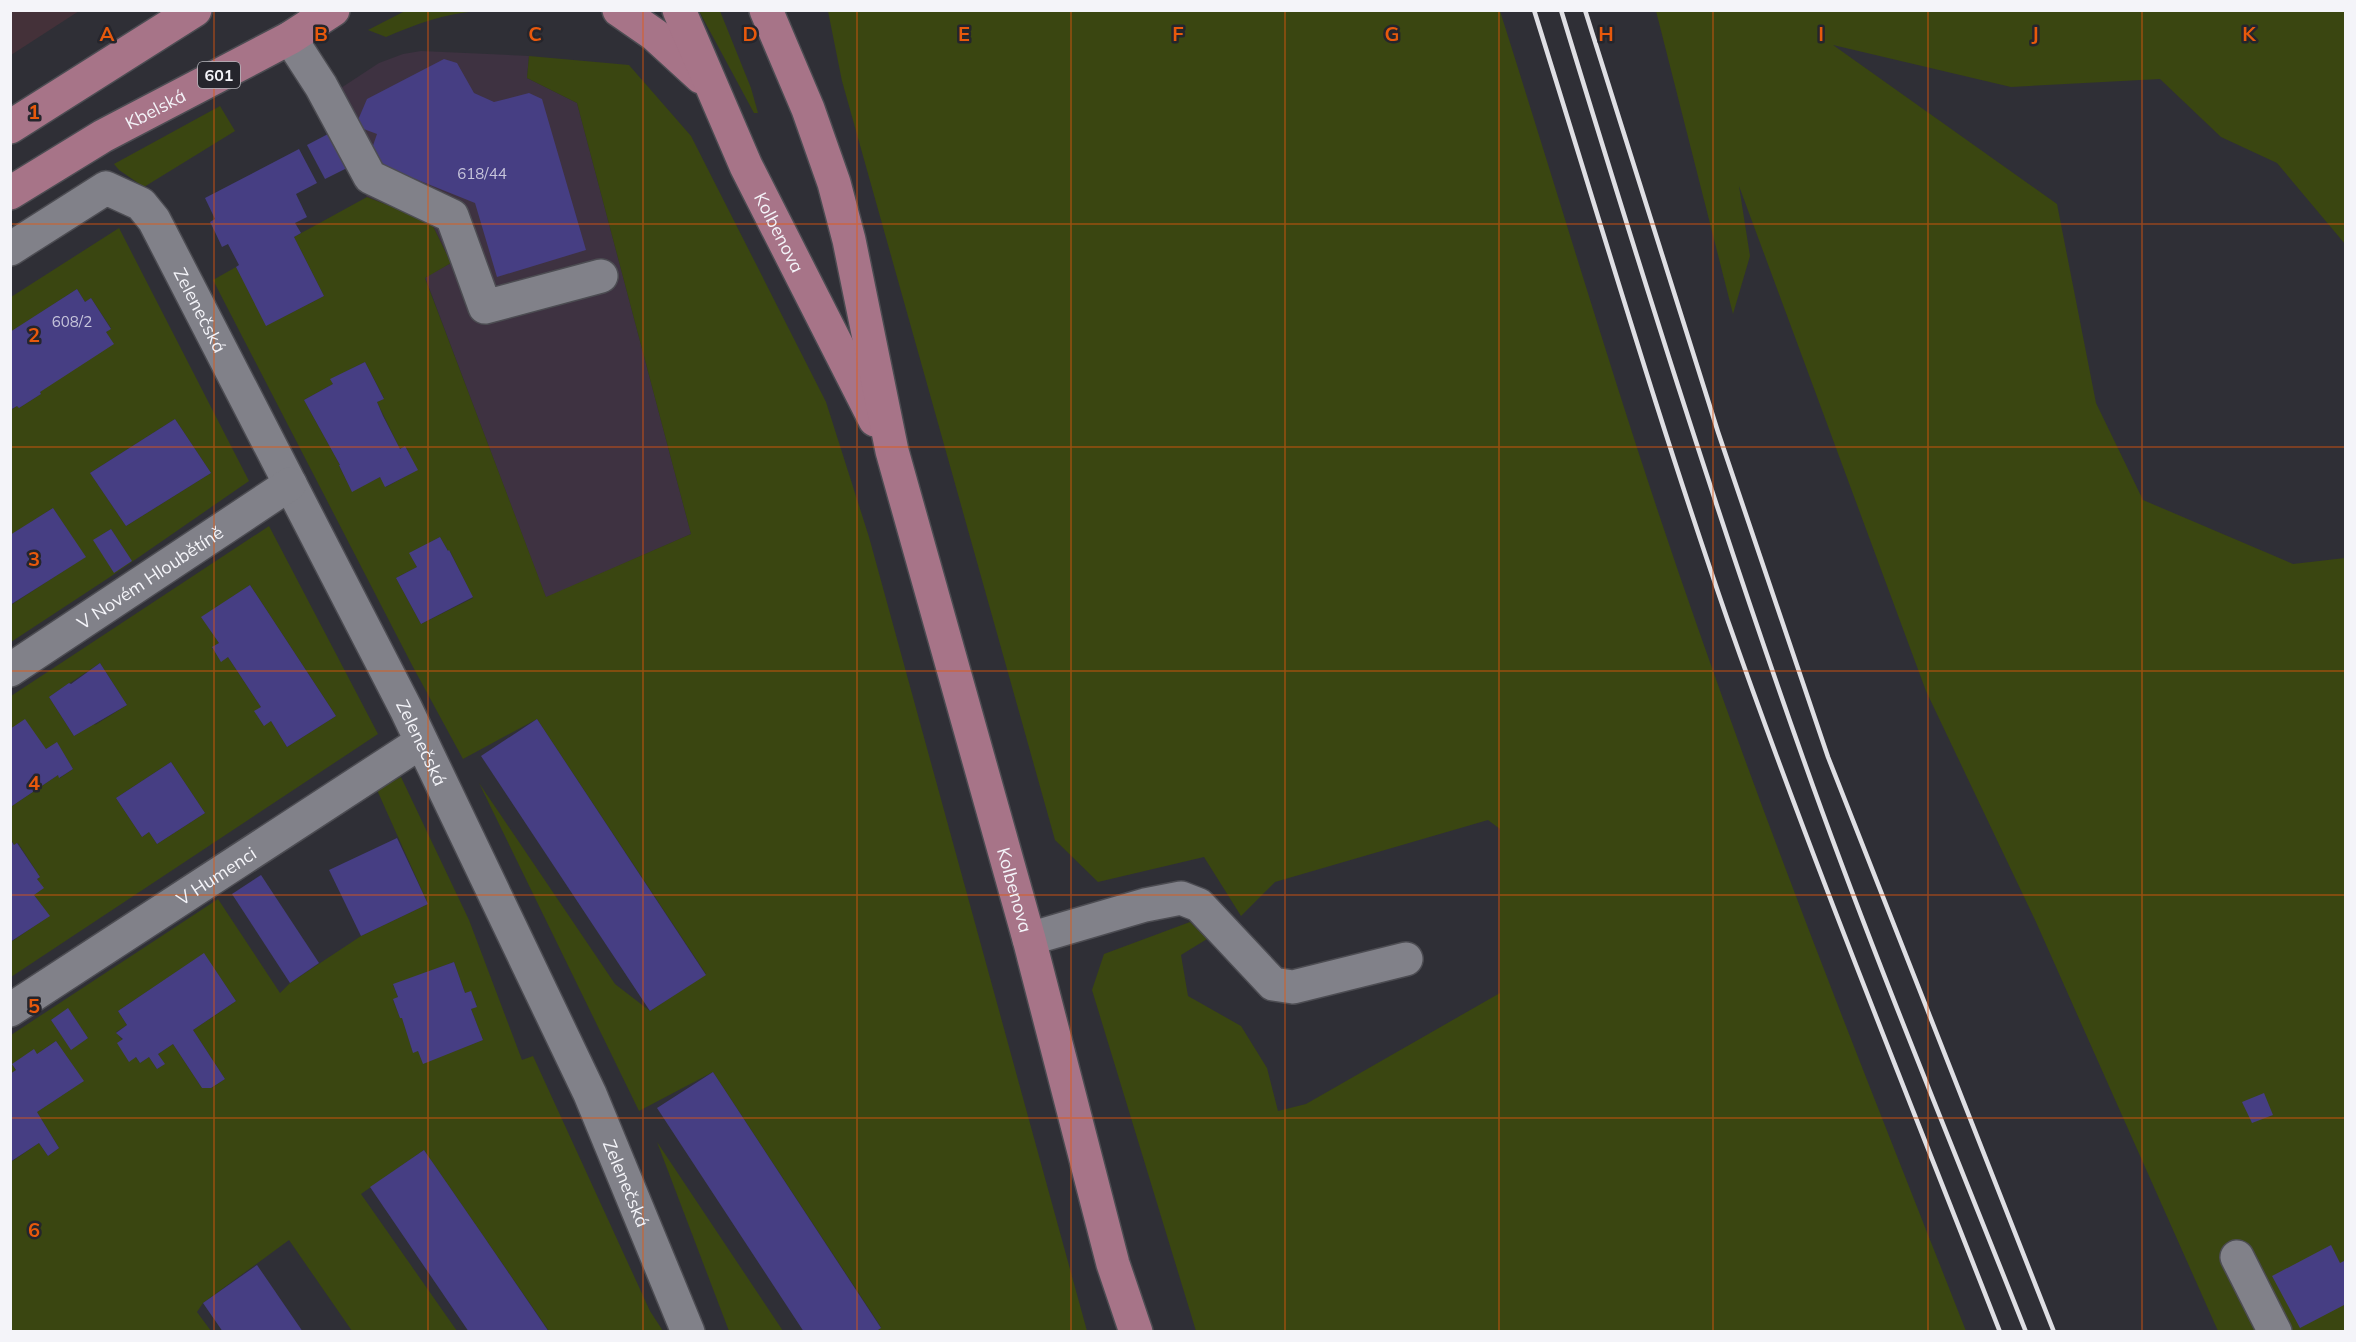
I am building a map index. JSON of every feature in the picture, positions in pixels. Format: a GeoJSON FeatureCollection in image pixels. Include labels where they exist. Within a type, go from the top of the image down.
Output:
{"type":"FeatureCollection","features":[{"type":"Feature","properties":{"kind":"main road"},"geometry":{"type":"LineString","coordinates":[[10,127],[195,10]]}},
{"type":"Feature","properties":{"kind":"main road","name":"Kbelská"},"geometry":{"type":"LineString","coordinates":[[10,193],[103,136],[290,38],[333,10]]}},
{"type":"Feature","properties":{"kind":"main road"},"geometry":{"type":"LineString","coordinates":[[619,10],[655,35],[712,88]]}},
{"type":"Feature","properties":{"kind":"main road","name":"Kolbenova"},"geometry":{"type":"LineString","coordinates":[[679,10],[751,175],[822,319],[892,451]]}},
{"type":"Feature","properties":{"kind":"main road","name":"Kolbenova"},"geometry":{"type":"LineString","coordinates":[[768,14],[808,109],[834,183],[854,262],[892,451],[1029,939],[1113,1264],[1136,1332]]}},
{"type":"Feature","properties":{"kind":"street"},"geometry":{"type":"LineString","coordinates":[[290,38],[321,86],[370,177],[452,216],[485,307],[602,276]]}},
{"type":"Feature","properties":{"kind":"street","name":"Zelenečská"},"geometry":{"type":"LineString","coordinates":[[10,249],[106,188],[141,204],[154,220],[421,742],[590,1094],[688,1332]]}},
{"type":"Feature","properties":{"kind":"street","name":"V Novém Hloubětíně"},"geometry":{"type":"LineString","coordinates":[[10,670],[290,483]]}},
{"type":"Feature","properties":{"kind":"street","name":"V Humenci"},"geometry":{"type":"LineString","coordinates":[[10,1010],[421,742]]}},
{"type":"Feature","properties":{"kind":"street"},"geometry":{"type":"LineString","coordinates":[[1029,939],[1144,905],[1181,898],[1199,905],[1274,984],[1293,987],[1406,959]]}},
{"type":"Feature","properties":{"kind":"street"},"geometry":{"type":"LineString","coordinates":[[2237,1257],[2275,1332]]}},
{"type":"Feature","properties":{"kind":"shaded area"},"geometry":{"type":"Polygon","coordinates":[[[11,10],[79,10],[79,11],[11,55],[11,10]]]}},
{"type":"Feature","properties":{"kind":"shaded area"},"geometry":{"type":"Polygon","coordinates":[[[421,51],[529,56],[527,78],[577,103],[691,534],[546,598],[425,277],[451,263],[431,222],[367,197],[312,107],[379,63],[403,54],[421,51]]]}},
{"type":"Feature","properties":{"kind":"green space"},"geometry":{"type":"Polygon","coordinates":[[[405,11],[477,11],[430,20],[386,37],[368,30],[405,11]]]}},
{"type":"Feature","properties":{"kind":"green space"},"geometry":{"type":"Polygon","coordinates":[[[699,11],[720,11],[751,88],[758,113],[754,113],[699,11]]]}},
{"type":"Feature","properties":{"kind":"green space"},"geometry":{"type":"Polygon","coordinates":[[[828,11],[1500,11],[1622,401],[1673,557],[1731,722],[1863,1071],[1966,1331],[1196,1331],[1092,990],[1104,954],[1190,922],[1207,939],[1181,955],[1188,996],[1241,1026],[1267,1068],[1278,1111],[1306,1104],[1500,993],[1500,829],[1488,820],[1275,882],[1241,916],[1204,857],[1098,882],[1055,840],[842,81],[828,11]]]}},
{"type":"Feature","properties":{"kind":"green space"},"geometry":{"type":"Polygon","coordinates":[[[1656,11],[2345,11],[2345,244],[2277,163],[2221,137],[2160,79],[2011,87],[1833,45],[2057,204],[2096,403],[2143,500],[2293,564],[2345,558],[2345,1331],[2218,1331],[2036,922],[1926,691],[1739,186],[1750,256],[1733,314],[1656,11]]]}},
{"type":"Feature","properties":{"kind":"green space"},"geometry":{"type":"Polygon","coordinates":[[[529,56],[629,65],[691,136],[826,402],[869,537],[1087,1331],[875,1331],[881,1327],[713,1072],[639,1111],[479,783],[615,984],[650,1011],[706,974],[537,719],[463,759],[213,280],[236,267],[267,325],[324,296],[294,237],[367,197],[431,222],[451,263],[425,278],[546,597],[691,534],[577,103],[527,78],[529,56]],[[365,362],[331,379],[333,384],[304,400],[352,491],[380,477],[386,487],[417,470],[405,446],[400,449],[377,402],[384,398],[365,362]],[[440,537],[410,553],[417,567],[396,578],[421,624],[473,598],[450,551],[440,537]]]}},
{"type":"Feature","properties":{"kind":"green space"},"geometry":{"type":"Polygon","coordinates":[[[220,106],[235,131],[144,187],[114,164],[220,106]]]}},
{"type":"Feature","properties":{"kind":"green space"},"geometry":{"type":"Polygon","coordinates":[[[119,228],[249,481],[11,642],[11,605],[85,557],[53,508],[11,535],[11,410],[17,406],[19,408],[41,394],[40,391],[111,328],[91,298],[85,302],[77,289],[11,332],[11,297],[119,228]],[[175,419],[90,473],[126,526],[211,473],[175,419]],[[111,529],[94,540],[114,572],[131,560],[111,529]]]}},
{"type":"Feature","properties":{"kind":"green space"},"geometry":{"type":"Polygon","coordinates":[[[269,526],[378,734],[11,977],[11,942],[49,916],[34,895],[43,888],[37,879],[40,877],[18,843],[14,845],[11,839],[10,804],[12,806],[58,775],[60,778],[73,769],[57,743],[46,749],[11,729],[11,696],[269,526]],[[250,585],[202,617],[219,643],[212,648],[221,661],[228,657],[261,707],[255,712],[263,725],[271,721],[287,747],[336,716],[250,585]],[[100,663],[49,697],[74,736],[127,705],[100,663]],[[171,762],[116,798],[142,837],[149,832],[157,844],[205,813],[171,762]]]}},
{"type":"Feature","properties":{"kind":"green space"},"geometry":{"type":"Polygon","coordinates":[[[401,777],[469,920],[522,1060],[533,1056],[650,1311],[663,1331],[549,1331],[424,1150],[361,1194],[457,1331],[352,1331],[289,1240],[203,1303],[197,1312],[211,1331],[11,1331],[11,1162],[39,1143],[48,1156],[59,1148],[37,1112],[83,1081],[56,1041],[37,1054],[12,1064],[16,1070],[11,1074],[11,1035],[218,899],[280,993],[290,983],[361,936],[428,904],[377,790],[401,777]],[[204,954],[118,1011],[127,1025],[116,1032],[140,1063],[149,1057],[157,1069],[164,1064],[158,1054],[173,1044],[202,1088],[211,1088],[225,1079],[193,1030],[236,1001],[204,954]],[[454,962],[393,985],[398,997],[393,1000],[402,1018],[413,1052],[418,1051],[423,1063],[483,1040],[471,1009],[477,1006],[471,992],[465,993],[454,962]],[[68,1009],[51,1020],[71,1049],[88,1038],[68,1009]]]}},
{"type":"Feature","properties":{"kind":"green space"},"geometry":{"type":"Polygon","coordinates":[[[657,1142],[783,1331],[729,1331],[657,1142]]]}},
{"type":"Feature","properties":{"kind":"building"},"geometry":{"type":"Polygon","coordinates":[[[444,59],[457,63],[474,93],[494,102],[529,93],[542,99],[586,250],[497,277],[475,203],[368,160],[377,134],[361,128],[358,120],[367,99],[444,59]]]}},
{"type":"Feature","properties":{"kind":"building"},"geometry":{"type":"Polygon","coordinates":[[[328,134],[349,167],[325,179],[307,145],[328,134]]]}},
{"type":"Feature","properties":{"kind":"building"},"geometry":{"type":"Polygon","coordinates":[[[299,149],[317,183],[296,194],[307,217],[295,223],[301,233],[294,237],[324,296],[266,326],[236,267],[239,265],[228,244],[222,247],[210,222],[215,219],[205,198],[299,149]]]}},
{"type":"Feature","properties":{"kind":"building"},"geometry":{"type":"Polygon","coordinates":[[[77,289],[85,302],[91,298],[111,329],[106,332],[114,344],[19,408],[17,406],[10,410],[10,332],[77,289]]]}},
{"type":"Feature","properties":{"kind":"building"},"geometry":{"type":"Polygon","coordinates":[[[365,362],[384,399],[377,402],[383,416],[400,449],[405,446],[418,470],[385,487],[380,477],[352,492],[340,465],[304,400],[333,384],[330,379],[365,362]]]}},
{"type":"Feature","properties":{"kind":"building"},"geometry":{"type":"Polygon","coordinates":[[[175,419],[211,473],[126,526],[90,473],[175,419]]]}},
{"type":"Feature","properties":{"kind":"building"},"geometry":{"type":"Polygon","coordinates":[[[53,508],[86,557],[10,605],[10,535],[53,508]]]}},
{"type":"Feature","properties":{"kind":"building"},"geometry":{"type":"Polygon","coordinates":[[[111,529],[132,561],[114,573],[93,540],[111,529]]]}},
{"type":"Feature","properties":{"kind":"building"},"geometry":{"type":"Polygon","coordinates":[[[440,537],[473,597],[421,624],[396,578],[417,567],[409,553],[440,537]]]}},
{"type":"Feature","properties":{"kind":"building"},"geometry":{"type":"Polygon","coordinates":[[[250,585],[336,716],[287,747],[271,721],[264,726],[254,711],[261,707],[228,657],[221,662],[212,647],[219,643],[201,617],[250,585]]]}},
{"type":"Feature","properties":{"kind":"building"},"geometry":{"type":"Polygon","coordinates":[[[100,663],[127,705],[74,736],[49,697],[100,663]]]}},
{"type":"Feature","properties":{"kind":"building"},"geometry":{"type":"Polygon","coordinates":[[[25,719],[46,749],[57,742],[73,769],[59,778],[58,775],[12,806],[10,729],[25,719]]]}},
{"type":"Feature","properties":{"kind":"building"},"geometry":{"type":"Polygon","coordinates":[[[537,719],[706,975],[650,1011],[481,756],[537,719]]]}},
{"type":"Feature","properties":{"kind":"building"},"geometry":{"type":"Polygon","coordinates":[[[171,762],[205,813],[157,844],[149,832],[142,837],[116,798],[171,762]]]}},
{"type":"Feature","properties":{"kind":"building"},"geometry":{"type":"Polygon","coordinates":[[[397,838],[428,904],[361,936],[329,870],[397,838]]]}},
{"type":"Feature","properties":{"kind":"building"},"geometry":{"type":"Polygon","coordinates":[[[10,839],[14,845],[17,843],[40,877],[37,879],[44,888],[34,895],[50,916],[10,942],[10,839]]]}},
{"type":"Feature","properties":{"kind":"building"},"geometry":{"type":"Polygon","coordinates":[[[261,875],[319,963],[290,983],[232,894],[261,875]]]}},
{"type":"Feature","properties":{"kind":"building"},"geometry":{"type":"Polygon","coordinates":[[[204,953],[236,1001],[193,1030],[225,1079],[211,1088],[202,1088],[173,1044],[158,1054],[165,1064],[157,1069],[149,1057],[140,1063],[136,1057],[129,1062],[117,1043],[123,1039],[116,1033],[127,1025],[118,1011],[204,953]]]}},
{"type":"Feature","properties":{"kind":"building"},"geometry":{"type":"Polygon","coordinates":[[[454,962],[465,993],[471,991],[477,1007],[471,1009],[483,1040],[423,1064],[418,1051],[413,1053],[402,1018],[400,1018],[393,999],[398,997],[393,984],[454,962]]]}},
{"type":"Feature","properties":{"kind":"building"},"geometry":{"type":"Polygon","coordinates":[[[68,1008],[88,1038],[71,1050],[51,1020],[68,1008]]]}},
{"type":"Feature","properties":{"kind":"building"},"geometry":{"type":"Polygon","coordinates":[[[56,1041],[84,1081],[37,1112],[59,1148],[48,1156],[39,1143],[10,1162],[10,1074],[16,1070],[12,1064],[34,1049],[37,1054],[56,1041]]]}},
{"type":"Feature","properties":{"kind":"building"},"geometry":{"type":"Polygon","coordinates":[[[713,1072],[881,1328],[875,1332],[804,1332],[657,1108],[713,1072]]]}},
{"type":"Feature","properties":{"kind":"building"},"geometry":{"type":"Polygon","coordinates":[[[2264,1093],[2273,1115],[2252,1123],[2242,1102],[2264,1093]]]}},
{"type":"Feature","properties":{"kind":"building"},"geometry":{"type":"Polygon","coordinates":[[[424,1150],[549,1332],[469,1332],[370,1187],[424,1150]]]}},
{"type":"Feature","properties":{"kind":"building"},"geometry":{"type":"Polygon","coordinates":[[[2331,1245],[2340,1263],[2346,1260],[2346,1304],[2300,1328],[2272,1276],[2331,1245]]]}},
{"type":"Feature","properties":{"kind":"building"},"geometry":{"type":"Polygon","coordinates":[[[257,1265],[303,1332],[223,1332],[203,1303],[257,1265]]]}},
{"type":"Feature","properties":{"kind":"railway"},"geometry":{"type":"LineString","coordinates":[[1534,10],[1653,393],[1728,621],[1827,889],[2000,1332]]}},
{"type":"Feature","properties":{"kind":"railway"},"geometry":{"type":"LineString","coordinates":[[1561,10],[1678,387],[1804,761],[1884,976],[2026,1332]]}},
{"type":"Feature","properties":{"kind":"railway"},"geometry":{"type":"LineString","coordinates":[[1585,10],[1718,432],[1828,757],[2054,1332]]}}]}
